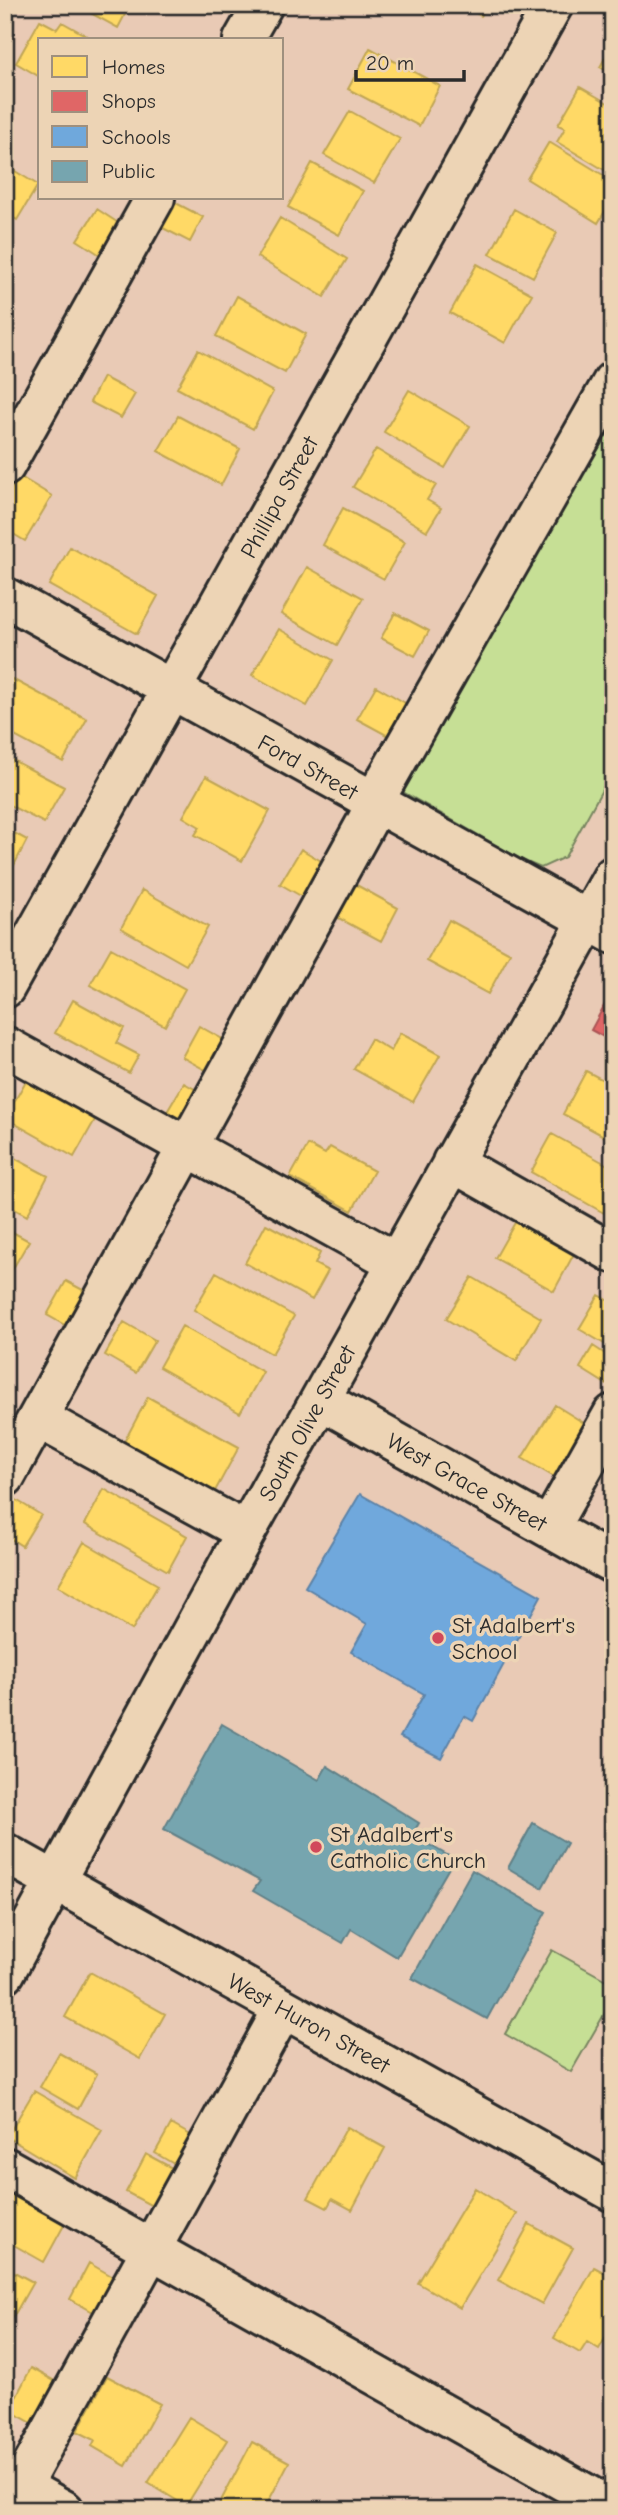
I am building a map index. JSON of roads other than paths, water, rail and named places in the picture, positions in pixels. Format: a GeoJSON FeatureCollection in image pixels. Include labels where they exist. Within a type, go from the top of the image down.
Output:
{"type":"FeatureCollection","features":[{"type":"Feature","properties":{"kind":"street"},"geometry":{"type":"LineString","coordinates":[[244,38],[263,5]]}},
{"type":"Feature","properties":{"kind":"street","name":"Phillipa Street"},"geometry":{"type":"LineString","coordinates":[[5,988],[553,5]]}},
{"type":"Feature","properties":{"kind":"street"},"geometry":{"type":"LineString","coordinates":[[5,466],[154,200]]}},
{"type":"Feature","properties":{"kind":"street"},"geometry":{"type":"LineString","coordinates":[[5,1477],[375,804],[613,380]]}},
{"type":"Feature","properties":{"kind":"street","name":"Ford Street"},"geometry":{"type":"LineString","coordinates":[[5,597],[375,804],[600,926]]}},
{"type":"Feature","properties":{"kind":"street","name":"South Olive Street"},"geometry":{"type":"LineString","coordinates":[[5,1973],[452,1162],[600,926],[613,876]]}},
{"type":"Feature","properties":{"kind":"street"},"geometry":{"type":"LineString","coordinates":[[5,1046],[396,1262]]}},
{"type":"Feature","properties":{"kind":"street"},"geometry":{"type":"LineString","coordinates":[[452,1162],[613,1252]]}},
{"type":"Feature","properties":{"kind":"street","name":"West Grace Street"},"geometry":{"type":"LineString","coordinates":[[321,1400],[613,1564]]}},
{"type":"Feature","properties":{"kind":"street"},"geometry":{"type":"LineString","coordinates":[[549,1528],[613,1414]]}},
{"type":"Feature","properties":{"kind":"street"},"geometry":{"type":"LineString","coordinates":[[38,1418],[246,1532]]}},
{"type":"Feature","properties":{"kind":"street","name":"West Huron Street"},"geometry":{"type":"LineString","coordinates":[[5,1853],[613,2192]]}},
{"type":"Feature","properties":{"kind":"street"},"geometry":{"type":"LineString","coordinates":[[64,2510],[12,2491],[151,2249],[283,2009]]}},
{"type":"Feature","properties":{"kind":"street"},"geometry":{"type":"LineString","coordinates":[[5,2167],[613,2509]]}},
{"type":"Feature","properties":{"kind":"place","name":"St Adalbert's School"},"geometry":{"type":"Point","coordinates":[438,1638]}},
{"type":"Feature","properties":{"kind":"place","name":"St Adalbert's Catholic Church"},"geometry":{"type":"Point","coordinates":[316,1847]}}]}
